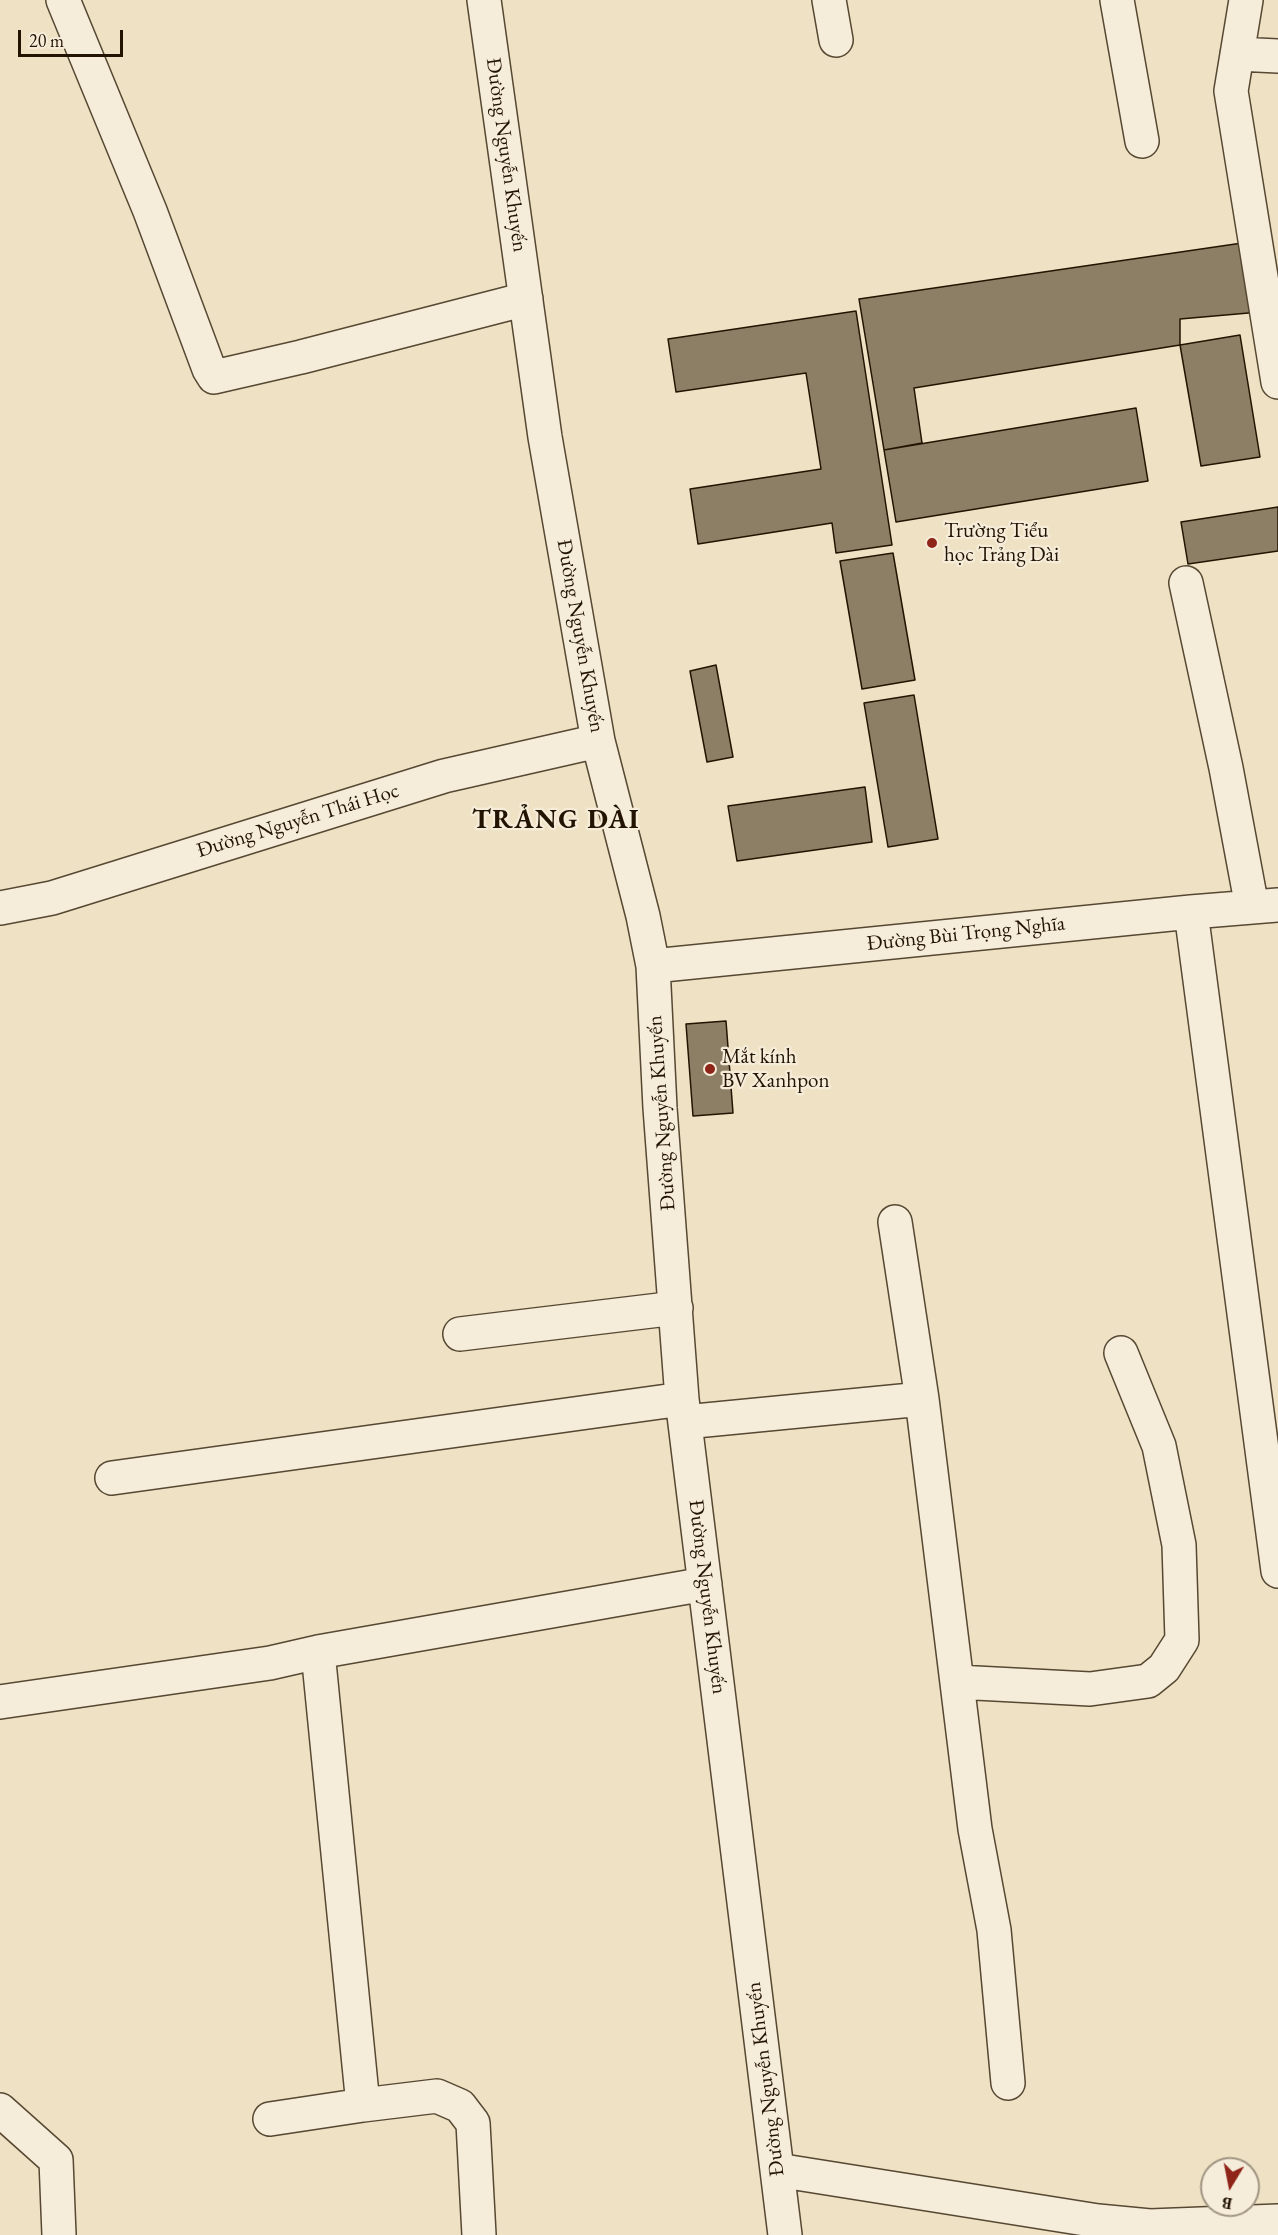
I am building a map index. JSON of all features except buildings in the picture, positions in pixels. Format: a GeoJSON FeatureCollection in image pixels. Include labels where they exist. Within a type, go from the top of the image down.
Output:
{"type":"FeatureCollection","features":[{"type":"Feature","properties":{"kind":"street"},"geometry":{"type":"LineString","coordinates":[[63,0],[150,212],[214,377],[278,363],[526,299]]}},
{"type":"Feature","properties":{"kind":"street","name":"Đường Nguyễn Khuyến"},"geometry":{"type":"LineString","coordinates":[[484,0],[545,437],[598,741],[643,916],[653,966],[660,1108],[683,1411],[785,2235]]}},
{"type":"Feature","properties":{"kind":"street"},"geometry":{"type":"LineString","coordinates":[[829,0],[836,40]]}},
{"type":"Feature","properties":{"kind":"street"},"geometry":{"type":"LineString","coordinates":[[1117,0],[1142,141]]}},
{"type":"Feature","properties":{"kind":"street"},"geometry":{"type":"LineString","coordinates":[[1246,0],[1231,91],[1278,382]]}},
{"type":"Feature","properties":{"kind":"street"},"geometry":{"type":"LineString","coordinates":[[1237,54],[1278,56]]}},
{"type":"Feature","properties":{"kind":"street"},"geometry":{"type":"LineString","coordinates":[[1186,583],[1226,768],[1265,906]]}},
{"type":"Feature","properties":{"kind":"street","name":"Đường Nguyễn Thái Học"},"geometry":{"type":"LineString","coordinates":[[0,908],[52,898],[444,776],[598,741]]}},
{"type":"Feature","properties":{"kind":"street","name":"Đường Bùi Trọng Nghĩa"},"geometry":{"type":"LineString","coordinates":[[653,966],[1265,906]]}},
{"type":"Feature","properties":{"kind":"street"},"geometry":{"type":"LineString","coordinates":[[1191,912],[1278,1571]]}},
{"type":"Feature","properties":{"kind":"street"},"geometry":{"type":"LineString","coordinates":[[895,1222],[922,1399],[975,1829],[994,1930],[1008,2083]]}},
{"type":"Feature","properties":{"kind":"street"},"geometry":{"type":"LineString","coordinates":[[460,1334],[676,1308]]}},
{"type":"Feature","properties":{"kind":"street"},"geometry":{"type":"LineString","coordinates":[[957,1682],[1090,1689],[1148,1681],[1164,1668],[1182,1640],[1179,1545],[1159,1446],[1121,1353]]}},
{"type":"Feature","properties":{"kind":"street"},"geometry":{"type":"LineString","coordinates":[[112,1478],[683,1411],[922,1399]]}},
{"type":"Feature","properties":{"kind":"street"},"geometry":{"type":"LineString","coordinates":[[0,1702],[270,1663],[318,1652],[705,1584]]}},
{"type":"Feature","properties":{"kind":"street"},"geometry":{"type":"LineString","coordinates":[[318,1652],[363,2105]]}},
{"type":"Feature","properties":{"kind":"street"},"geometry":{"type":"LineString","coordinates":[[270,2119],[437,2096],[460,2106],[473,2123],[479,2235]]}},
{"type":"Feature","properties":{"kind":"street"},"geometry":{"type":"LineString","coordinates":[[0,2110],[56,2160],[58,2235]]}},
{"type":"Feature","properties":{"kind":"street"},"geometry":{"type":"LineString","coordinates":[[777,2170],[1108,2222],[1150,2226],[1278,2221]]}},
{"type":"Feature","properties":{"kind":"place","name":"Trường Tiểu học Trảng Dài"},"geometry":{"type":"Point","coordinates":[932,543]}},
{"type":"Feature","properties":{"kind":"place","name":"Mắt kính BV Xanhpon"},"geometry":{"type":"Point","coordinates":[710,1069]}},
{"type":"Feature","properties":{"kind":"district","name":"TRẢNG DÀI"},"geometry":{"type":"Point","coordinates":[556,821]}}]}
